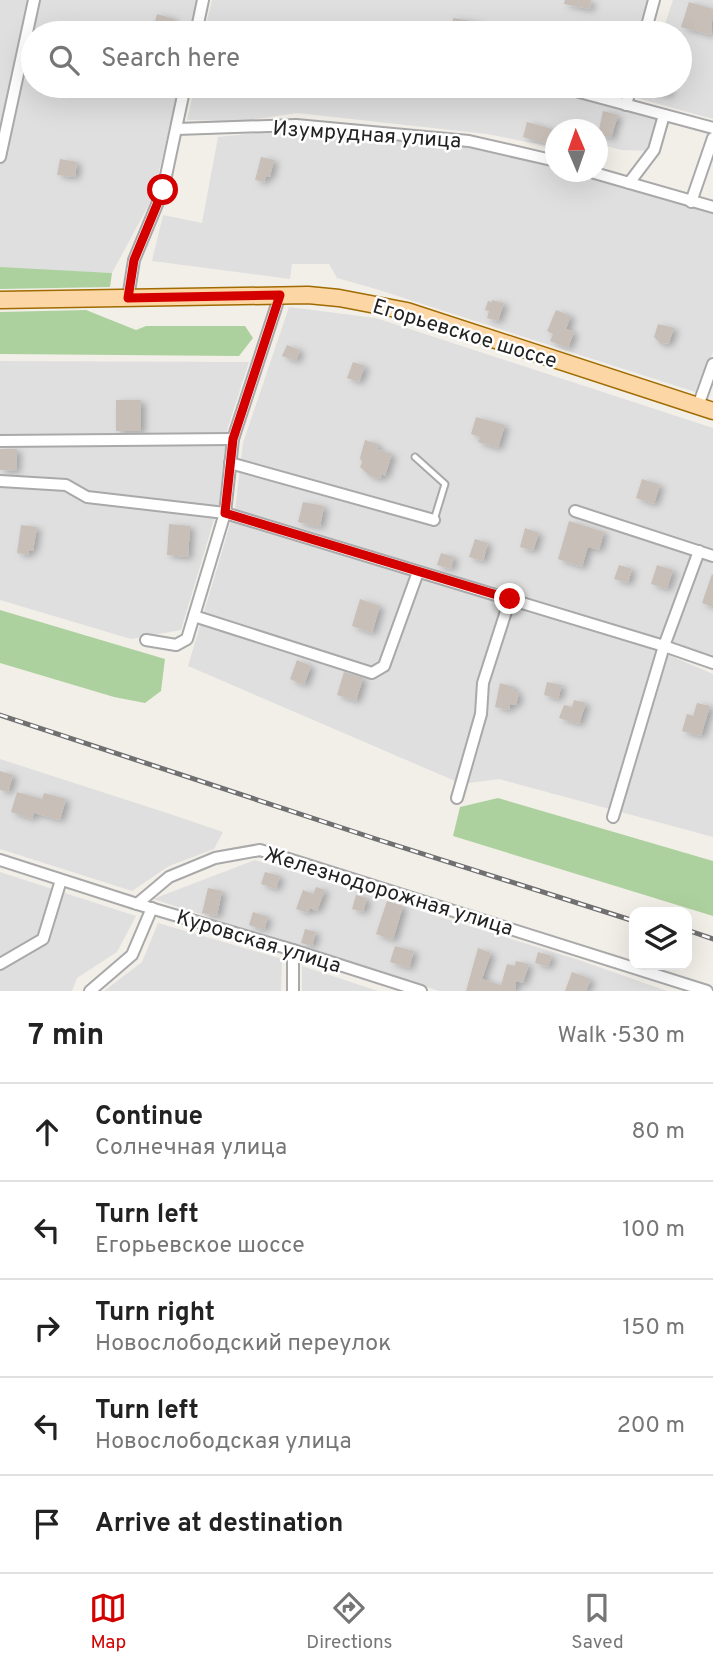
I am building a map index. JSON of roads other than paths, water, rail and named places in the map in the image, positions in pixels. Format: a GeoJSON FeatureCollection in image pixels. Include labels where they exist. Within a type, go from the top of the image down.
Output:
{"type":"FeatureCollection","features":[{"type":"Feature","properties":{"kind":"main road","name":"Егорьевское шоссе"},"geometry":{"type":"LineString","coordinates":[[0,300],[280,295],[339,298],[407,311],[705,408]]}},
{"type":"Feature","properties":{"kind":"street"},"geometry":{"type":"LineString","coordinates":[[29,21],[34,0]]}},
{"type":"Feature","properties":{"kind":"street"},"geometry":{"type":"LineString","coordinates":[[199,21],[203,0]]}},
{"type":"Feature","properties":{"kind":"street"},"geometry":{"type":"LineString","coordinates":[[648,21],[654,0]]}},
{"type":"Feature","properties":{"kind":"street"},"geometry":{"type":"LineString","coordinates":[[0,158],[21,60]]}},
{"type":"Feature","properties":{"kind":"street"},"geometry":{"type":"LineString","coordinates":[[128,298],[134,260],[160,200],[183,98]]}},
{"type":"Feature","properties":{"kind":"street"},"geometry":{"type":"LineString","coordinates":[[603,98],[713,128]]}},
{"type":"Feature","properties":{"kind":"street"},"geometry":{"type":"LineString","coordinates":[[626,104],[628,98]]}},
{"type":"Feature","properties":{"kind":"street"},"geometry":{"type":"LineString","coordinates":[[629,183],[654,150],[664,115]]}},
{"type":"Feature","properties":{"kind":"street","name":"Изумрудная улица"},"geometry":{"type":"LineString","coordinates":[[177,129],[296,124],[469,141],[545,159]]}},
{"type":"Feature","properties":{"kind":"street"},"geometry":{"type":"LineString","coordinates":[[691,202],[713,138]]}},
{"type":"Feature","properties":{"kind":"street"},"geometry":{"type":"LineString","coordinates":[[608,177],[713,207]]}},
{"type":"Feature","properties":{"kind":"street"},"geometry":{"type":"LineString","coordinates":[[146,640],[176,645],[187,639],[225,513],[233,439],[280,295]]}},
{"type":"Feature","properties":{"kind":"street"},"geometry":{"type":"LineString","coordinates":[[705,408],[713,364]]}},
{"type":"Feature","properties":{"kind":"street"},"geometry":{"type":"LineString","coordinates":[[0,441],[233,439]]}},
{"type":"Feature","properties":{"kind":"street"},"geometry":{"type":"LineString","coordinates":[[230,463],[434,520]]}},
{"type":"Feature","properties":{"kind":"street"},"geometry":{"type":"LineString","coordinates":[[0,481],[66,485],[87,497],[225,513],[713,663]]}},
{"type":"Feature","properties":{"kind":"street"},"geometry":{"type":"LineString","coordinates":[[575,511],[713,556]]}},
{"type":"Feature","properties":{"kind":"street"},"geometry":{"type":"LineString","coordinates":[[613,817],[664,646],[699,551]]}},
{"type":"Feature","properties":{"kind":"street"},"geometry":{"type":"LineString","coordinates":[[194,616],[372,673],[384,666],[418,572]]}},
{"type":"Feature","properties":{"kind":"street"},"geometry":{"type":"LineString","coordinates":[[457,797],[481,714],[483,683],[510,599]]}},
{"type":"Feature","properties":{"kind":"street","name":"Железнодорожная улица"},"geometry":{"type":"LineString","coordinates":[[137,904],[169,877],[215,858],[260,850],[707,991]]}},
{"type":"Feature","properties":{"kind":"street"},"geometry":{"type":"LineString","coordinates":[[0,860],[137,904]]}},
{"type":"Feature","properties":{"kind":"street"},"geometry":{"type":"LineString","coordinates":[[0,964],[43,939],[61,880]]}},
{"type":"Feature","properties":{"kind":"street","name":"Куровская улица"},"geometry":{"type":"LineString","coordinates":[[137,904],[421,991]]}},
{"type":"Feature","properties":{"kind":"street"},"geometry":{"type":"LineString","coordinates":[[90,991],[132,955],[152,908]]}},
{"type":"Feature","properties":{"kind":"street"},"geometry":{"type":"LineString","coordinates":[[293,950],[293,991]]}},
{"type":"Feature","properties":{"kind":"lane"},"geometry":{"type":"LineString","coordinates":[[415,457],[445,484],[434,520]]}},
{"type":"Feature","properties":{"kind":"railway"},"geometry":{"type":"LineString","coordinates":[[0,715],[629,919]]}},
{"type":"Feature","properties":{"kind":"railway"},"geometry":{"type":"LineString","coordinates":[[692,932],[713,939]]}}]}
